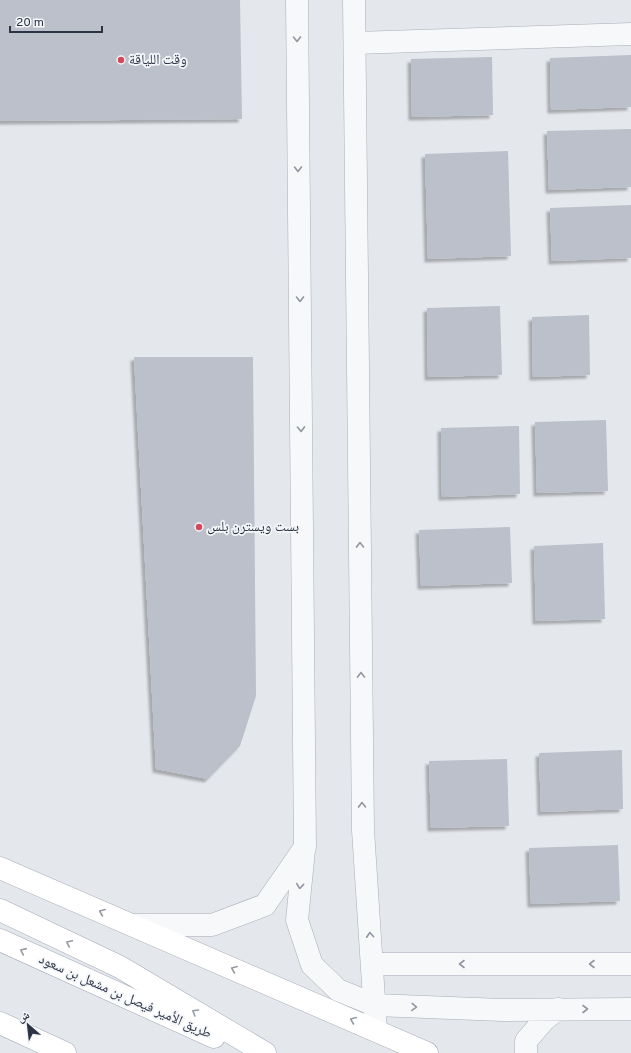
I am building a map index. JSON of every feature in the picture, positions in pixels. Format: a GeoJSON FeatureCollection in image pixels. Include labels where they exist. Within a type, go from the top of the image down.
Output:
{"type":"FeatureCollection","features":[{"type":"Feature","properties":{"kind":"main road"},"geometry":{"type":"LineString","coordinates":[[0,868],[427,1053]]}},
{"type":"Feature","properties":{"kind":"main road"},"geometry":{"type":"LineString","coordinates":[[0,910],[120,967],[265,1053]]}},
{"type":"Feature","properties":{"kind":"main road","name":"طريق الأمير فيصل بن مشعل بن سعود"},"geometry":{"type":"LineString","coordinates":[[0,940],[250,1053]]}},
{"type":"Feature","properties":{"kind":"main road"},"geometry":{"type":"LineString","coordinates":[[0,1023],[65,1053]]}},
{"type":"Feature","properties":{"kind":"street"},"geometry":{"type":"LineString","coordinates":[[297,0],[305,847],[296,920],[312,965],[338,990],[375,1006],[502,1010],[631,1009]]}},
{"type":"Feature","properties":{"kind":"street"},"geometry":{"type":"LineString","coordinates":[[354,0],[363,830],[376,1030]]}},
{"type":"Feature","properties":{"kind":"street"},"geometry":{"type":"LineString","coordinates":[[355,43],[631,34]]}},
{"type":"Feature","properties":{"kind":"street"},"geometry":{"type":"LineString","coordinates":[[133,925],[212,925],[265,905],[305,847]]}},
{"type":"Feature","properties":{"kind":"street"},"geometry":{"type":"LineString","coordinates":[[372,964],[631,964]]}},
{"type":"Feature","properties":{"kind":"street"},"geometry":{"type":"LineString","coordinates":[[526,1053],[526,1042],[544,1020],[558,1009]]}},
{"type":"Feature","properties":{"kind":"building","name":"وقت اللياقة"},"geometry":{"type":"Polygon","coordinates":[[[0,0],[240,0],[242,119],[0,121],[0,0]]]}},
{"type":"Feature","properties":{"kind":"building"},"geometry":{"type":"Polygon","coordinates":[[[631,55],[631,107],[551,110],[550,58],[631,55]]]}},
{"type":"Feature","properties":{"kind":"building"},"geometry":{"type":"Polygon","coordinates":[[[492,57],[493,115],[412,117],[411,59],[492,57]]]}},
{"type":"Feature","properties":{"kind":"building"},"geometry":{"type":"Polygon","coordinates":[[[631,129],[631,187],[549,190],[547,131],[631,129]]]}},
{"type":"Feature","properties":{"kind":"building"},"geometry":{"type":"Polygon","coordinates":[[[508,151],[511,256],[428,259],[425,154],[508,151]]]}},
{"type":"Feature","properties":{"kind":"building"},"geometry":{"type":"Polygon","coordinates":[[[631,205],[631,258],[552,261],[550,208],[631,205]]]}},
{"type":"Feature","properties":{"kind":"building"},"geometry":{"type":"Polygon","coordinates":[[[500,306],[502,375],[428,377],[427,308],[500,306]]]}},
{"type":"Feature","properties":{"kind":"building"},"geometry":{"type":"Polygon","coordinates":[[[589,315],[590,375],[533,377],[532,317],[589,315]]]}},
{"type":"Feature","properties":{"kind":"building","name":"بست ويسترن بلس"},"geometry":{"type":"Polygon","coordinates":[[[134,357],[253,357],[256,696],[240,746],[208,779],[156,769],[134,357]]]}},
{"type":"Feature","properties":{"kind":"building"},"geometry":{"type":"Polygon","coordinates":[[[606,420],[608,491],[537,493],[535,422],[606,420]]]}},
{"type":"Feature","properties":{"kind":"building"},"geometry":{"type":"Polygon","coordinates":[[[519,426],[520,494],[442,497],[441,428],[519,426]]]}},
{"type":"Feature","properties":{"kind":"building"},"geometry":{"type":"Polygon","coordinates":[[[510,527],[512,583],[421,586],[419,530],[510,527]]]}},
{"type":"Feature","properties":{"kind":"building"},"geometry":{"type":"Polygon","coordinates":[[[603,543],[605,619],[536,621],[534,546],[603,543]]]}},
{"type":"Feature","properties":{"kind":"building"},"geometry":{"type":"Polygon","coordinates":[[[622,750],[623,809],[541,812],[539,753],[622,750]]]}},
{"type":"Feature","properties":{"kind":"building"},"geometry":{"type":"Polygon","coordinates":[[[507,759],[509,826],[431,828],[429,761],[507,759]]]}},
{"type":"Feature","properties":{"kind":"building"},"geometry":{"type":"Polygon","coordinates":[[[618,845],[620,901],[531,904],[529,848],[618,845]]]}},
{"type":"Feature","properties":{"kind":"place","name":"وقت اللياقة"},"geometry":{"type":"Point","coordinates":[121,60]}},
{"type":"Feature","properties":{"kind":"place","name":"بست ويسترن بلس"},"geometry":{"type":"Point","coordinates":[199,527]}}]}
